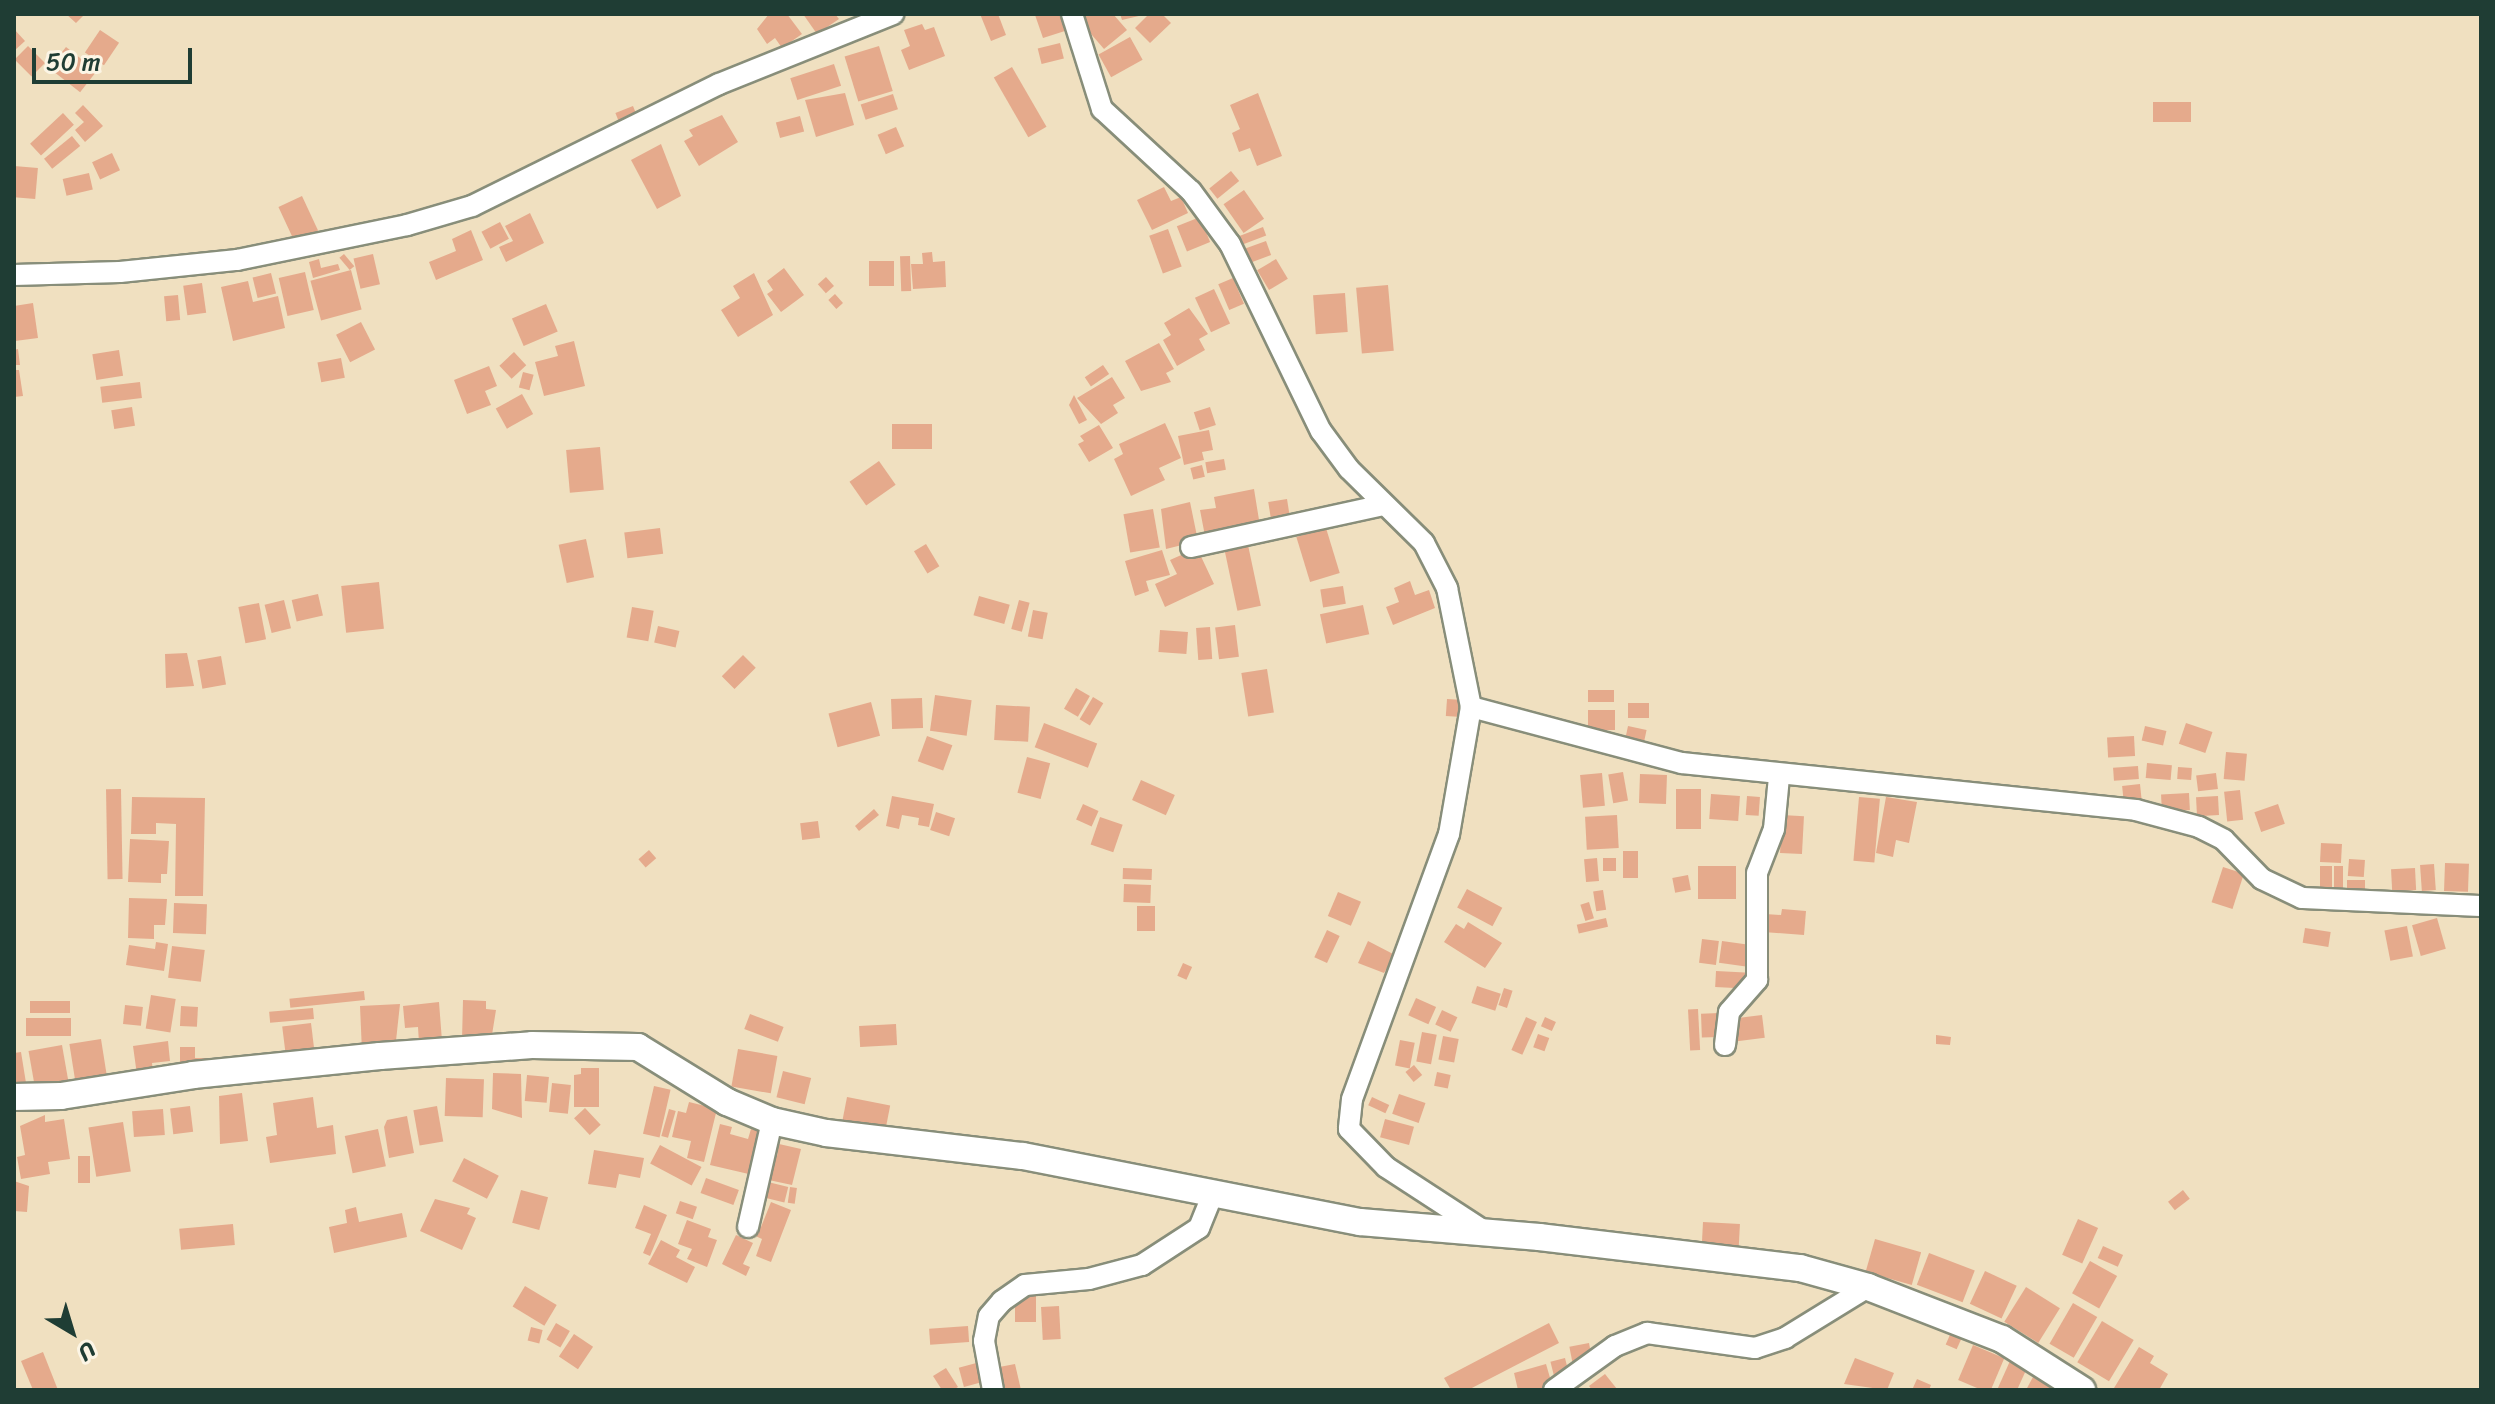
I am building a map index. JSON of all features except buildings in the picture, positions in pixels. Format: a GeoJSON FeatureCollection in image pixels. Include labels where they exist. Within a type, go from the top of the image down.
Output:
{"type":"FeatureCollection","features":[{"type":"Feature","properties":{"kind":"street"},"geometry":{"type":"LineString","coordinates":[[14,275],[120,272],[237,260],[459,210],[719,84],[893,14]]}},
{"type":"Feature","properties":{"kind":"street"},"geometry":{"type":"LineString","coordinates":[[1072,14],[1102,109],[1191,191],[1230,244],[1321,431],[1383,505],[1424,543],[1438,566],[1471,707],[1449,834],[1349,1115],[1349,1129],[1369,1153],[1484,1231]]}},
{"type":"Feature","properties":{"kind":"street"},"geometry":{"type":"LineString","coordinates":[[1191,547],[1383,505]]}},
{"type":"Feature","properties":{"kind":"street"},"geometry":{"type":"LineString","coordinates":[[1471,707],[1634,754],[1779,777],[2136,810],[2199,827],[2224,840],[2262,879],[2302,898],[2481,906]]}},
{"type":"Feature","properties":{"kind":"street"},"geometry":{"type":"LineString","coordinates":[[1725,1045],[1729,1012],[1757,980],[1757,873],[1774,829],[1779,777]]}},
{"type":"Feature","properties":{"kind":"street"},"geometry":{"type":"LineString","coordinates":[[14,1097],[61,1096],[193,1075],[380,1056],[599,1044],[638,1047],[727,1102],[772,1121],[861,1138],[1023,1156],[1360,1222],[1484,1231],[1787,1265],[1868,1287],[2002,1339],[2082,1390]]}},
{"type":"Feature","properties":{"kind":"street"},"geometry":{"type":"LineString","coordinates":[[748,1227],[772,1121]]}},
{"type":"Feature","properties":{"kind":"street"},"geometry":{"type":"LineString","coordinates":[[993,1390],[984,1341],[989,1316],[1002,1301],[1025,1285],[1089,1279],[1142,1265],[1199,1228],[1213,1194]]}},
{"type":"Feature","properties":{"kind":"street"},"geometry":{"type":"LineString","coordinates":[[1554,1390],[1615,1346],[1647,1333],[1755,1348],[1785,1338],[1868,1287]]}}]}
